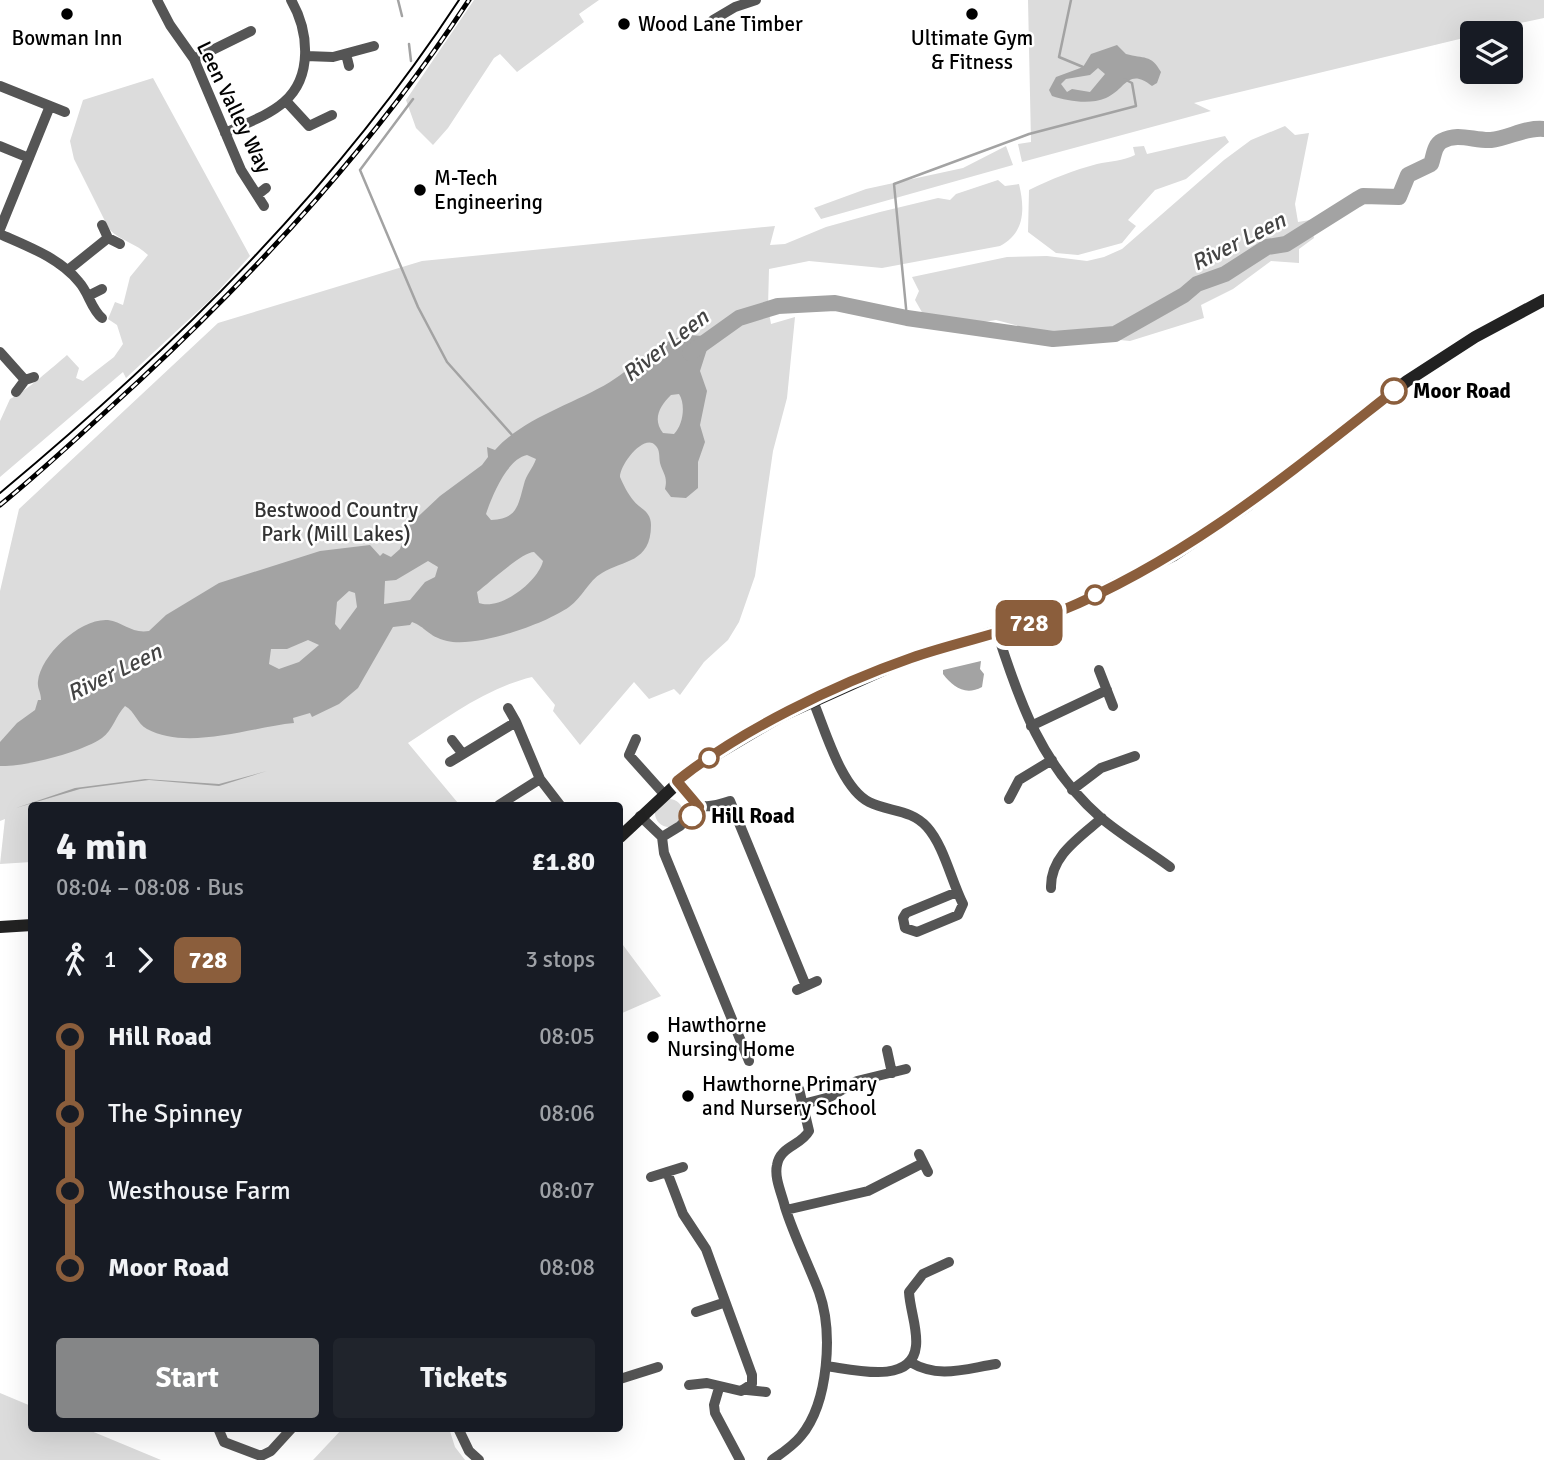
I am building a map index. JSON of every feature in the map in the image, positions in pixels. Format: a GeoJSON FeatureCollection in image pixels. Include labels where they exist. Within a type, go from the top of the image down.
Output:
{"type":"FeatureCollection","features":[{"type":"Feature","properties":{"kind":"main road"},"geometry":{"type":"LineString","coordinates":[[623,834],[677,781],[727,746],[813,701],[901,662],[1069,607],[1174,555],[1247,506],[1407,381],[1475,337],[1544,299]]}},
{"type":"Feature","properties":{"kind":"main road"},"geometry":{"type":"LineString","coordinates":[[0,927],[28,925]]}},
{"type":"Feature","properties":{"kind":"street","name":"Leen Valley Way"},"geometry":{"type":"LineString","coordinates":[[157,0],[170,25],[194,59],[241,170],[261,192],[264,206]]}},
{"type":"Feature","properties":{"kind":"street"},"geometry":{"type":"LineString","coordinates":[[225,133],[286,101],[301,76],[306,56],[303,29],[291,0]]}},
{"type":"Feature","properties":{"kind":"street"},"geometry":{"type":"LineString","coordinates":[[713,20],[735,7],[756,0]]}},
{"type":"Feature","properties":{"kind":"street"},"geometry":{"type":"LineString","coordinates":[[194,59],[251,31]]}},
{"type":"Feature","properties":{"kind":"street"},"geometry":{"type":"LineString","coordinates":[[306,56],[333,57],[374,46]]}},
{"type":"Feature","properties":{"kind":"street"},"geometry":{"type":"LineString","coordinates":[[346,54],[349,66]]}},
{"type":"Feature","properties":{"kind":"street"},"geometry":{"type":"LineString","coordinates":[[0,86],[65,112]]}},
{"type":"Feature","properties":{"kind":"street"},"geometry":{"type":"LineString","coordinates":[[286,101],[309,126],[332,115]]}},
{"type":"Feature","properties":{"kind":"street"},"geometry":{"type":"LineString","coordinates":[[0,229],[4,208],[29,159],[50,106]]}},
{"type":"Feature","properties":{"kind":"street"},"geometry":{"type":"LineString","coordinates":[[0,146],[29,159]]}},
{"type":"Feature","properties":{"kind":"street"},"geometry":{"type":"LineString","coordinates":[[102,225],[108,238],[120,244]]}},
{"type":"Feature","properties":{"kind":"street"},"geometry":{"type":"LineString","coordinates":[[0,234],[68,270],[90,295],[93,309],[102,318]]}},
{"type":"Feature","properties":{"kind":"street"},"geometry":{"type":"LineString","coordinates":[[68,270],[108,238]]}},
{"type":"Feature","properties":{"kind":"street"},"geometry":{"type":"LineString","coordinates":[[90,295],[102,289]]}},
{"type":"Feature","properties":{"kind":"street"},"geometry":{"type":"LineString","coordinates":[[0,352],[29,379],[16,392]]}},
{"type":"Feature","properties":{"kind":"street"},"geometry":{"type":"LineString","coordinates":[[997,632],[1018,699],[1031,726],[1072,790],[1102,818],[1170,867]]}},
{"type":"Feature","properties":{"kind":"street"},"geometry":{"type":"LineString","coordinates":[[1100,670],[1113,706]]}},
{"type":"Feature","properties":{"kind":"street"},"geometry":{"type":"LineString","coordinates":[[1031,726],[1107,690]]}},
{"type":"Feature","properties":{"kind":"street"},"geometry":{"type":"LineString","coordinates":[[813,701],[854,790],[867,801],[910,813],[924,824],[934,836],[963,904],[958,915],[917,932],[905,928],[903,918],[906,913],[957,892]]}},
{"type":"Feature","properties":{"kind":"street"},"geometry":{"type":"LineString","coordinates":[[508,708],[540,779],[558,802]]}},
{"type":"Feature","properties":{"kind":"street"},"geometry":{"type":"LineString","coordinates":[[450,762],[516,722]]}},
{"type":"Feature","properties":{"kind":"street"},"geometry":{"type":"LineString","coordinates":[[636,739],[629,755],[664,793]]}},
{"type":"Feature","properties":{"kind":"street"},"geometry":{"type":"LineString","coordinates":[[453,740],[462,753]]}},
{"type":"Feature","properties":{"kind":"street"},"geometry":{"type":"LineString","coordinates":[[1072,790],[1091,774],[1135,756]]}},
{"type":"Feature","properties":{"kind":"street"},"geometry":{"type":"LineString","coordinates":[[1009,799],[1011,780],[1052,760]]}},
{"type":"Feature","properties":{"kind":"street"},"geometry":{"type":"LineString","coordinates":[[1120,761],[1123,772]]}},
{"type":"Feature","properties":{"kind":"street"},"geometry":{"type":"LineString","coordinates":[[504,802],[540,779]]}},
{"type":"Feature","properties":{"kind":"street"},"geometry":{"type":"LineString","coordinates":[[677,781],[699,807],[707,809],[729,797],[801,988],[817,981]]}},
{"type":"Feature","properties":{"kind":"street"},"geometry":{"type":"LineString","coordinates":[[662,837],[680,826],[699,807]]}},
{"type":"Feature","properties":{"kind":"street"},"geometry":{"type":"LineString","coordinates":[[640,816],[662,837],[664,853],[749,1062]]}},
{"type":"Feature","properties":{"kind":"street"},"geometry":{"type":"LineString","coordinates":[[1051,888],[1051,870],[1102,818]]}},
{"type":"Feature","properties":{"kind":"street"},"geometry":{"type":"LineString","coordinates":[[1039,866],[1051,870]]}},
{"type":"Feature","properties":{"kind":"street"},"geometry":{"type":"LineString","coordinates":[[887,1050],[892,1073]]}},
{"type":"Feature","properties":{"kind":"street"},"geometry":{"type":"LineString","coordinates":[[803,1104],[830,1097],[857,1082],[906,1069]]}},
{"type":"Feature","properties":{"kind":"street"},"geometry":{"type":"LineString","coordinates":[[772,1460],[792,1445],[806,1429],[826,1366],[824,1308],[786,1210],[776,1164],[786,1149],[802,1140],[809,1131],[799,1089]]}},
{"type":"Feature","properties":{"kind":"street"},"geometry":{"type":"LineString","coordinates":[[786,1210],[868,1191],[923,1163]]}},
{"type":"Feature","properties":{"kind":"street"},"geometry":{"type":"LineString","coordinates":[[651,1177],[683,1167]]}},
{"type":"Feature","properties":{"kind":"street"},"geometry":{"type":"LineString","coordinates":[[667,1171],[683,1214],[704,1246],[752,1375],[752,1384],[747,1390]]}},
{"type":"Feature","properties":{"kind":"street"},"geometry":{"type":"LineString","coordinates":[[826,1366],[894,1371],[910,1362],[916,1346],[909,1292],[918,1279],[941,1262]]}},
{"type":"Feature","properties":{"kind":"street"},"geometry":{"type":"LineString","coordinates":[[696,1312],[723,1303]]}},
{"type":"Feature","properties":{"kind":"street"},"geometry":{"type":"LineString","coordinates":[[910,1362],[926,1372],[937,1373],[996,1364]]}},
{"type":"Feature","properties":{"kind":"street"},"geometry":{"type":"LineString","coordinates":[[623,1377],[658,1367]]}},
{"type":"Feature","properties":{"kind":"street"},"geometry":{"type":"LineString","coordinates":[[689,1385],[700,1382],[719,1388],[766,1392]]}},
{"type":"Feature","properties":{"kind":"street"},"geometry":{"type":"LineString","coordinates":[[719,1388],[714,1405],[715,1413],[729,1453],[740,1460]]}},
{"type":"Feature","properties":{"kind":"street"},"geometry":{"type":"LineString","coordinates":[[220,1432],[224,1442],[261,1456],[271,1451],[288,1432]]}},
{"type":"Feature","properties":{"kind":"street"},"geometry":{"type":"LineString","coordinates":[[460,1432],[469,1451],[479,1460]]}},
{"type":"Feature","properties":{"kind":"green space"},"geometry":{"type":"Polygon","coordinates":[[[474,0],[599,0],[579,14],[584,22],[517,72],[500,54],[494,58],[448,128],[433,145],[416,128],[406,100],[474,0]]]}},
{"type":"Feature","properties":{"kind":"green space"},"geometry":{"type":"Polygon","coordinates":[[[1028,0],[1544,0],[1544,18],[1523,22],[1460,21],[1460,39],[1194,103],[1211,111],[1022,162],[1018,144],[1031,142],[1028,0]]]}},
{"type":"Feature","properties":{"kind":"green space"},"geometry":{"type":"Polygon","coordinates":[[[153,78],[250,256],[211,299],[126,378],[123,372],[0,477],[0,421],[10,399],[67,355],[79,368],[76,378],[83,381],[114,357],[123,344],[117,325],[108,319],[115,302],[123,305],[130,277],[148,255],[109,229],[74,159],[70,141],[83,100],[153,78]]]}},
{"type":"Feature","properties":{"kind":"green space"},"geometry":{"type":"Polygon","coordinates":[[[1285,126],[1295,135],[1309,133],[1295,204],[1298,222],[1310,220],[1314,238],[1299,249],[1299,263],[1271,261],[1233,289],[1201,305],[1204,318],[1130,341],[1041,332],[996,320],[933,330],[940,319],[923,314],[915,300],[919,291],[912,277],[1007,257],[1047,256],[1087,261],[1122,249],[1224,160],[1251,140],[1285,126]]]}},
{"type":"Feature","properties":{"kind":"green space"},"geometry":{"type":"Polygon","coordinates":[[[1225,136],[1229,142],[1186,179],[1155,190],[1128,220],[1136,226],[1122,243],[1078,255],[1056,253],[1028,232],[1029,190],[1080,169],[1135,155],[1133,147],[1144,146],[1147,154],[1225,136]]]}},
{"type":"Feature","properties":{"kind":"green space"},"geometry":{"type":"Polygon","coordinates":[[[1006,146],[1013,165],[821,219],[814,208],[866,189],[963,168],[1006,146]]]}},
{"type":"Feature","properties":{"kind":"green space","name":"Bestwood Country Park (Mill Lakes)"},"geometry":{"type":"Polygon","coordinates":[[[998,180],[1005,186],[1019,184],[1022,211],[1019,227],[1008,241],[1000,246],[882,268],[809,261],[769,269],[768,307],[771,324],[795,317],[787,398],[773,451],[755,576],[739,622],[728,640],[704,662],[680,695],[674,689],[649,699],[634,682],[580,745],[553,711],[555,705],[532,677],[499,688],[408,743],[457,802],[28,802],[28,862],[0,864],[5,819],[0,821],[0,591],[19,509],[218,323],[422,261],[775,226],[770,245],[785,244],[826,227],[938,198],[950,200],[956,194],[998,180]]]}},
{"type":"Feature","properties":{"kind":"green space"},"geometry":{"type":"Polygon","coordinates":[[[669,799],[679,803],[683,813],[679,823],[669,827],[659,823],[655,813],[659,803],[669,799]]]}},
{"type":"Feature","properties":{"kind":"green space"},"geometry":{"type":"Polygon","coordinates":[[[623,945],[661,996],[623,1013],[623,945]]]}},
{"type":"Feature","properties":{"kind":"green space"},"geometry":{"type":"Polygon","coordinates":[[[0,1393],[28,1405],[28,1432],[94,1432],[161,1460],[0,1460],[0,1393]]]}},
{"type":"Feature","properties":{"kind":"green space"},"geometry":{"type":"Polygon","coordinates":[[[339,1432],[450,1432],[455,1447],[465,1460],[313,1460],[339,1432]]]}},
{"type":"Feature","properties":{"kind":"water"},"geometry":{"type":"Polygon","coordinates":[[[1117,45],[1126,54],[1150,60],[1161,72],[1157,83],[1152,86],[1132,79],[1113,94],[1099,100],[1079,101],[1052,96],[1049,90],[1056,77],[1083,67],[1091,54],[1117,45]],[[1098,68],[1090,75],[1066,79],[1061,84],[1067,92],[1072,89],[1090,92],[1105,74],[1098,68]]]}},
{"type":"Feature","properties":{"kind":"water"},"geometry":{"type":"Polygon","coordinates":[[[687,335],[704,336],[709,343],[700,371],[707,391],[700,425],[705,442],[698,462],[698,488],[686,498],[671,497],[665,489],[666,478],[656,446],[646,443],[634,451],[624,465],[620,477],[631,498],[649,516],[650,537],[646,547],[634,558],[597,576],[578,599],[558,614],[510,633],[475,641],[447,641],[435,637],[412,622],[410,625],[393,627],[358,688],[339,704],[312,717],[310,713],[293,718],[294,723],[220,736],[181,738],[147,729],[125,706],[106,735],[93,743],[38,761],[0,766],[0,742],[17,723],[35,710],[38,700],[41,700],[38,684],[46,660],[74,632],[97,621],[108,620],[138,631],[149,631],[166,615],[219,583],[320,551],[370,545],[380,556],[383,553],[391,557],[400,549],[407,527],[440,496],[482,465],[488,457],[487,447],[495,450],[520,429],[610,382],[656,348],[687,335]],[[679,394],[671,395],[661,408],[658,423],[663,433],[674,434],[680,426],[683,409],[679,394]],[[527,455],[513,463],[501,479],[489,506],[486,514],[491,520],[506,517],[515,510],[536,459],[527,455]],[[534,552],[522,557],[477,592],[479,603],[497,603],[507,599],[534,578],[543,561],[534,552]],[[428,561],[396,580],[385,581],[384,604],[410,600],[425,582],[435,577],[438,567],[428,561]],[[349,591],[337,602],[335,624],[340,630],[357,607],[355,593],[349,591]],[[308,640],[287,649],[271,649],[269,664],[279,669],[299,662],[319,645],[308,640]]]}},
{"type":"Feature","properties":{"kind":"water"},"geometry":{"type":"Polygon","coordinates":[[[981,661],[980,669],[984,674],[982,687],[976,690],[960,689],[943,674],[943,670],[981,661]]]}},
{"type":"Feature","properties":{"kind":"water"},"geometry":{"type":"Polygon","coordinates":[[[267,771],[219,786],[149,780],[80,789],[34,802],[75,788],[145,779],[219,784],[267,771]]]}},
{"type":"Feature","properties":{"kind":"waterway"},"geometry":{"type":"LineString","coordinates":[[398,0],[402,16]]}},
{"type":"Feature","properties":{"kind":"waterway"},"geometry":{"type":"LineString","coordinates":[[1071,0],[1059,57],[1083,67]]}},
{"type":"Feature","properties":{"kind":"waterway"},"geometry":{"type":"LineString","coordinates":[[409,44],[411,61]]}},
{"type":"Feature","properties":{"kind":"waterway"},"geometry":{"type":"LineString","coordinates":[[907,318],[894,184],[1029,134],[1136,106],[1132,83],[1124,79]]}},
{"type":"Feature","properties":{"kind":"waterway"},"geometry":{"type":"LineString","coordinates":[[413,99],[360,170],[418,307],[447,362],[513,436]]}},
{"type":"Feature","properties":{"kind":"waterway","name":"River Leen"},"geometry":{"type":"LineString","coordinates":[[690,353],[739,318],[778,306],[835,303],[907,318],[1053,339],[1115,334],[1184,295],[1197,284],[1225,274],[1267,247],[1286,244],[1363,196],[1399,197],[1408,175],[1431,164],[1439,143],[1448,138],[1491,140],[1544,129]]}},
{"type":"Feature","properties":{"kind":"tram line"},"geometry":{"type":"LineString","coordinates":[[0,493],[127,382],[189,324],[248,263],[359,137],[411,70],[459,0]]}},
{"type":"Feature","properties":{"kind":"railway"},"geometry":{"type":"LineString","coordinates":[[0,505],[139,381],[273,247],[396,103],[469,0]]}},
{"type":"Feature","properties":{"kind":"bus line","name":"728"},"geometry":{"type":"LineString","coordinates":[[692,816],[699,807],[677,781],[727,746],[781,716],[890,666],[1057,613],[1135,576],[1174,555],[1234,515],[1394,391]]}},
{"type":"Feature","properties":{"kind":"place","name":"Bowman Inn"},"geometry":{"type":"Point","coordinates":[67,14]}},
{"type":"Feature","properties":{"kind":"place","name":"Ultimate Gym & Fitness"},"geometry":{"type":"Point","coordinates":[972,14]}},
{"type":"Feature","properties":{"kind":"place","name":"Wood Lane Timber"},"geometry":{"type":"Point","coordinates":[624,24]}},
{"type":"Feature","properties":{"kind":"place","name":"M-Tech Engineering"},"geometry":{"type":"Point","coordinates":[420,190]}},
{"type":"Feature","properties":{"kind":"place","name":"Moor Road"},"geometry":{"type":"Point","coordinates":[1394,391]}},
{"type":"Feature","properties":{"kind":"place","name":"Hill Road"},"geometry":{"type":"Point","coordinates":[692,816]}},
{"type":"Feature","properties":{"kind":"place","name":"Hawthorne Nursing Home"},"geometry":{"type":"Point","coordinates":[653,1037]}},
{"type":"Feature","properties":{"kind":"place","name":"Hawthorne Primary and Nursery School"},"geometry":{"type":"Point","coordinates":[688,1096]}}]}
